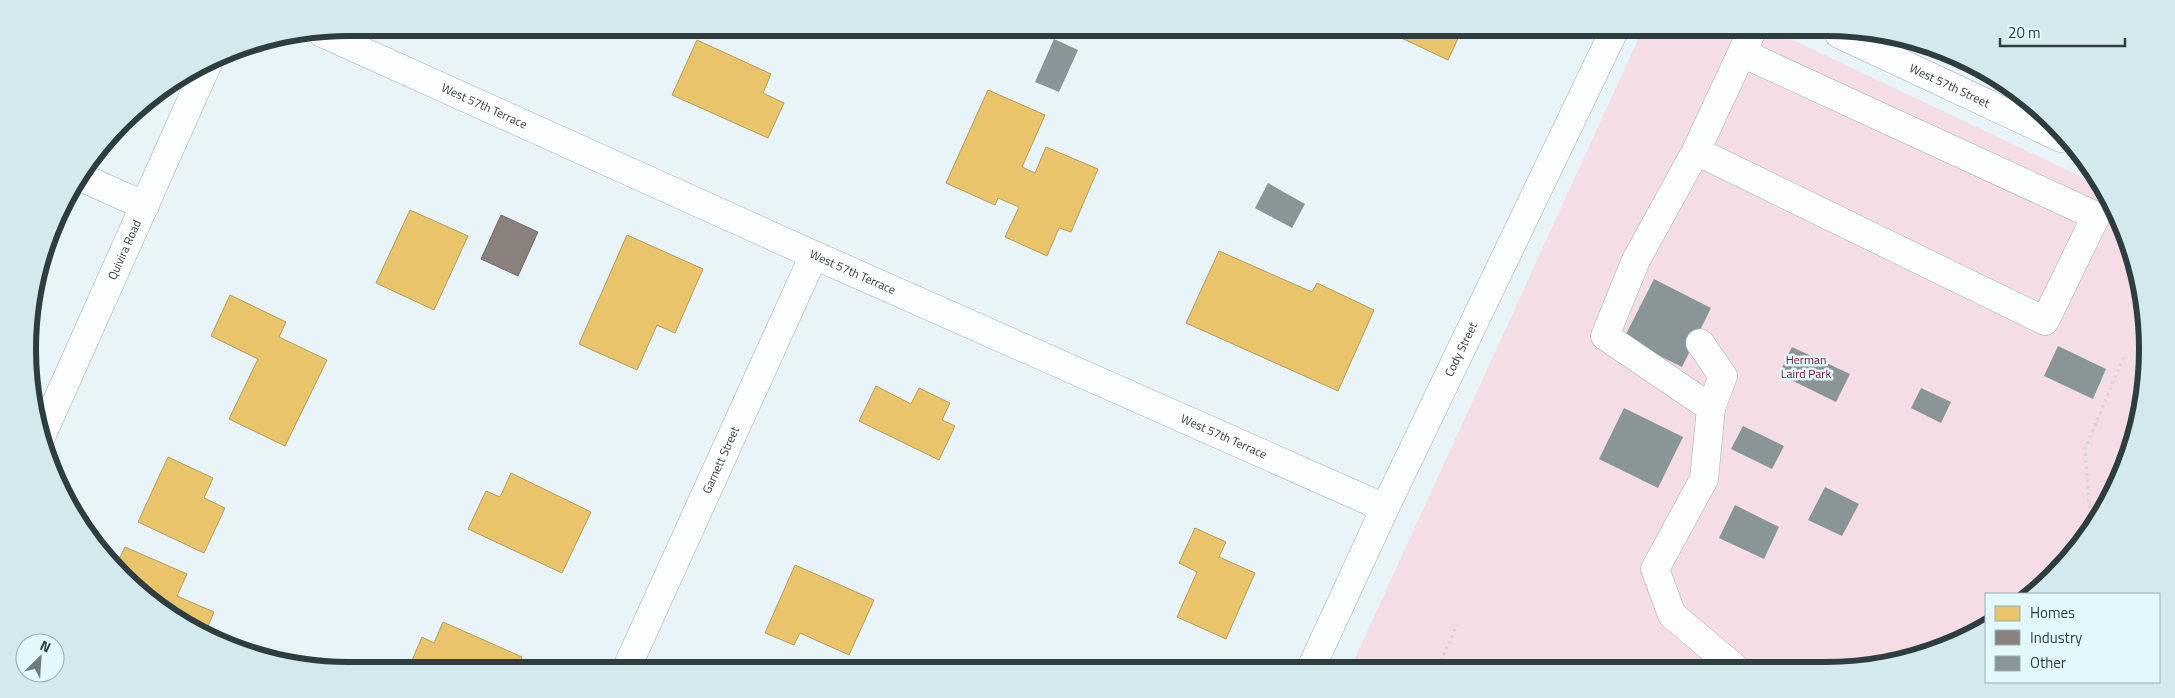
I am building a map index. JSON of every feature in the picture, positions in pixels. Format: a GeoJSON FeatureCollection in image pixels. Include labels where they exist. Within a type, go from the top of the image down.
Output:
{"type":"FeatureCollection","features":[{"type":"Feature","properties":{"kind":"street","name":"Cody Street"},"geometry":{"type":"LineString","coordinates":[[1314,662],[1385,508],[1612,36]]}},
{"type":"Feature","properties":{"kind":"street","name":"West 57th Terrace"},"geometry":{"type":"LineString","coordinates":[[331,37],[814,255],[1385,508]]}},
{"type":"Feature","properties":{"kind":"street","name":"West 57th Street"},"geometry":{"type":"LineString","coordinates":[[1845,37],[2053,134]]}},
{"type":"Feature","properties":{"kind":"street"},"geometry":{"type":"LineString","coordinates":[[1696,151],[2045,321],[2096,216],[1746,43],[1696,151],[1636,260],[1605,336],[1711,408]]}},
{"type":"Feature","properties":{"kind":"street","name":"Quivira Road"},"geometry":{"type":"LineString","coordinates":[[46,426],[204,73]]}},
{"type":"Feature","properties":{"kind":"street"},"geometry":{"type":"LineString","coordinates":[[86,179],[145,206]]}},
{"type":"Feature","properties":{"kind":"street","name":"Garnett Street"},"geometry":{"type":"LineString","coordinates":[[629,662],[814,255]]}},
{"type":"Feature","properties":{"kind":"street"},"geometry":{"type":"LineString","coordinates":[[1700,343],[1723,376],[1711,408],[1704,479],[1655,568],[1672,615],[1728,662]]}},
{"type":"Feature","properties":{"kind":"path"},"geometry":{"type":"LineString","coordinates":[[2093,512],[2089,505],[2085,449],[2124,356]]}},
{"type":"Feature","properties":{"kind":"path"},"geometry":{"type":"LineString","coordinates":[[1440,662],[1457,625]]}},
{"type":"Feature","properties":{"kind":"green space","name":"Herman Laird Park"},"geometry":{"type":"Polygon","coordinates":[[[1640,36],[1784,36],[2089,180],[2115,229],[2133,288],[2139,349],[2133,410],[2115,469],[2086,523],[2061,555],[2021,593],[1985,593],[1985,618],[1946,638],[1927,645],[1887,656],[1846,661],[1353,662],[1640,36]]]}},
{"type":"Feature","properties":{"kind":"building: Homes"},"geometry":{"type":"Polygon","coordinates":[[[1397,36],[1459,36],[1448,60],[1397,36]]]}},
{"type":"Feature","properties":{"kind":"building: Homes"},"geometry":{"type":"Polygon","coordinates":[[[697,40],[771,74],[763,93],[784,103],[768,138],[672,95],[697,40]]]}},
{"type":"Feature","properties":{"kind":"building: Homes"},"geometry":{"type":"Polygon","coordinates":[[[988,90],[1045,115],[1022,167],[1035,173],[1046,147],[1098,169],[1071,232],[1059,228],[1047,256],[1005,237],[1019,207],[998,198],[995,205],[946,183],[988,90]]]}},
{"type":"Feature","properties":{"kind":"building: Homes"},"geometry":{"type":"Polygon","coordinates":[[[410,210],[468,236],[434,310],[376,283],[410,210]]]}},
{"type":"Feature","properties":{"kind":"building: Homes"},"geometry":{"type":"Polygon","coordinates":[[[627,235],[703,269],[675,333],[657,325],[637,370],[579,344],[627,235]]]}},
{"type":"Feature","properties":{"kind":"building: Homes"},"geometry":{"type":"Polygon","coordinates":[[[1219,251],[1312,292],[1317,283],[1374,310],[1338,391],[1186,323],[1219,251]]]}},
{"type":"Feature","properties":{"kind":"building: Homes"},"geometry":{"type":"Polygon","coordinates":[[[230,295],[286,322],[279,337],[327,360],[285,446],[229,419],[258,359],[211,336],[230,295]]]}},
{"type":"Feature","properties":{"kind":"building: Homes"},"geometry":{"type":"Polygon","coordinates":[[[876,386],[911,404],[919,388],[950,403],[942,420],[955,426],[939,460],[859,421],[876,386]]]}},
{"type":"Feature","properties":{"kind":"building: Homes"},"geometry":{"type":"Polygon","coordinates":[[[168,457],[213,478],[204,498],[225,508],[204,553],[138,522],[168,457]]]}},
{"type":"Feature","properties":{"kind":"building: Homes"},"geometry":{"type":"Polygon","coordinates":[[[511,473],[591,512],[562,573],[468,529],[486,491],[500,497],[511,473]]]}},
{"type":"Feature","properties":{"kind":"building: Homes"},"geometry":{"type":"Polygon","coordinates":[[[1195,528],[1226,542],[1219,557],[1255,573],[1226,639],[1177,617],[1197,572],[1179,563],[1195,528]]]}},
{"type":"Feature","properties":{"kind":"building: Homes"},"geometry":{"type":"Polygon","coordinates":[[[125,547],[187,574],[177,596],[214,612],[208,627],[175,609],[159,597],[119,560],[125,547]]]}},
{"type":"Feature","properties":{"kind":"building: Homes"},"geometry":{"type":"Polygon","coordinates":[[[795,565],[874,600],[849,655],[800,633],[794,645],[765,633],[795,565]]]}},
{"type":"Feature","properties":{"kind":"building: Homes"},"geometry":{"type":"Polygon","coordinates":[[[443,622],[522,657],[520,662],[411,662],[422,637],[434,643],[443,622]]]}},
{"type":"Feature","properties":{"kind":"building: Industry"},"geometry":{"type":"Polygon","coordinates":[[[501,215],[538,232],[518,276],[481,259],[501,215]]]}},
{"type":"Feature","properties":{"kind":"building: Other"},"geometry":{"type":"Polygon","coordinates":[[[1054,39],[1078,50],[1059,92],[1035,82],[1054,39]]]}},
{"type":"Feature","properties":{"kind":"building: Other"},"geometry":{"type":"Polygon","coordinates":[[[1268,183],[1305,204],[1292,228],[1255,208],[1268,183]]]}},
{"type":"Feature","properties":{"kind":"building: Other"},"geometry":{"type":"Polygon","coordinates":[[[1654,279],[1711,308],[1682,367],[1624,338],[1654,279]]]}},
{"type":"Feature","properties":{"kind":"building: Other"},"geometry":{"type":"Polygon","coordinates":[[[2058,346],[2106,369],[2093,399],[2044,376],[2058,346]]]}},
{"type":"Feature","properties":{"kind":"building: Other"},"geometry":{"type":"Polygon","coordinates":[[[1792,347],[1850,374],[1836,402],[1779,374],[1792,347]]]}},
{"type":"Feature","properties":{"kind":"building: Other"},"geometry":{"type":"Polygon","coordinates":[[[1921,388],[1951,402],[1941,423],[1911,408],[1921,388]]]}},
{"type":"Feature","properties":{"kind":"building: Other"},"geometry":{"type":"Polygon","coordinates":[[[1624,408],[1683,437],[1658,488],[1599,459],[1624,408]]]}},
{"type":"Feature","properties":{"kind":"building: Other"},"geometry":{"type":"Polygon","coordinates":[[[1743,426],[1784,446],[1772,469],[1731,449],[1743,426]]]}},
{"type":"Feature","properties":{"kind":"building: Other"},"geometry":{"type":"Polygon","coordinates":[[[1825,487],[1859,504],[1842,536],[1808,520],[1825,487]]]}},
{"type":"Feature","properties":{"kind":"building: Other"},"geometry":{"type":"Polygon","coordinates":[[[1735,505],[1779,527],[1764,559],[1719,538],[1735,505]]]}}]}
